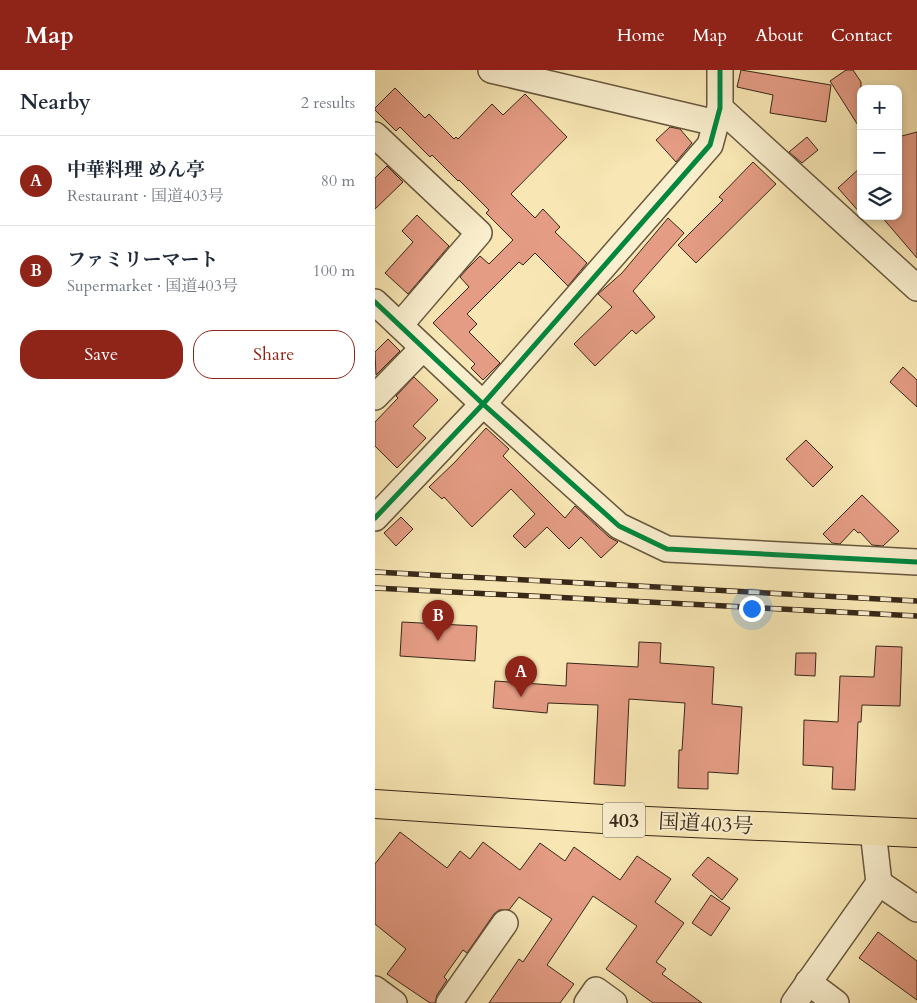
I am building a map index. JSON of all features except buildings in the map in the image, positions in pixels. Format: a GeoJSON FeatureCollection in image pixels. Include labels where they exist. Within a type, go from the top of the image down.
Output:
{"type":"FeatureCollection","features":[{"type":"Feature","properties":{"kind":"highway","name":"国道403号"},"geometry":{"type":"LineString","coordinates":[[375,804],[603,819],[917,833]]}},
{"type":"Feature","properties":{"kind":"street"},"geometry":{"type":"LineString","coordinates":[[491,70],[718,115],[830,210],[917,288]]}},
{"type":"Feature","properties":{"kind":"street"},"geometry":{"type":"LineString","coordinates":[[375,518],[483,404],[710,146],[718,115],[721,70]]}},
{"type":"Feature","properties":{"kind":"street"},"geometry":{"type":"LineString","coordinates":[[375,135],[479,233],[400,325]]}},
{"type":"Feature","properties":{"kind":"street"},"geometry":{"type":"LineString","coordinates":[[375,302],[483,404],[619,526],[667,549],[917,562]]}},
{"type":"Feature","properties":{"kind":"street"},"geometry":{"type":"LineString","coordinates":[[375,397],[423,348]]}},
{"type":"Feature","properties":{"kind":"street"},"geometry":{"type":"LineString","coordinates":[[794,1003],[879,883],[873,832]]}},
{"type":"Feature","properties":{"kind":"street"},"geometry":{"type":"LineString","coordinates":[[879,883],[917,909]]}},
{"type":"Feature","properties":{"kind":"street"},"geometry":{"type":"LineString","coordinates":[[449,1003],[505,923]]}},
{"type":"Feature","properties":{"kind":"street"},"geometry":{"type":"LineString","coordinates":[[808,982],[836,1003]]}},
{"type":"Feature","properties":{"kind":"street"},"geometry":{"type":"LineString","coordinates":[[375,990],[394,1003]]}},
{"type":"Feature","properties":{"kind":"street"},"geometry":{"type":"LineString","coordinates":[[587,1003],[596,990],[614,1003]]}},
{"type":"Feature","properties":{"kind":"railway"},"geometry":{"type":"LineString","coordinates":[[375,572],[917,601]]}},
{"type":"Feature","properties":{"kind":"railway"},"geometry":{"type":"LineString","coordinates":[[375,588],[917,616]]}},
{"type":"Feature","properties":{"kind":"cycle path"},"geometry":{"type":"LineString","coordinates":[[375,518],[483,404],[710,145],[720,108],[720,70]]}},
{"type":"Feature","properties":{"kind":"cycle path"},"geometry":{"type":"LineString","coordinates":[[375,302],[483,404],[619,526],[667,549],[917,562]]}},
{"type":"Feature","properties":{"kind":"place","name":"ファミリーマート"},"geometry":{"type":"Point","coordinates":[438,641]}},
{"type":"Feature","properties":{"kind":"place","name":"中華料理 めん亭"},"geometry":{"type":"Point","coordinates":[521,697]}}]}
